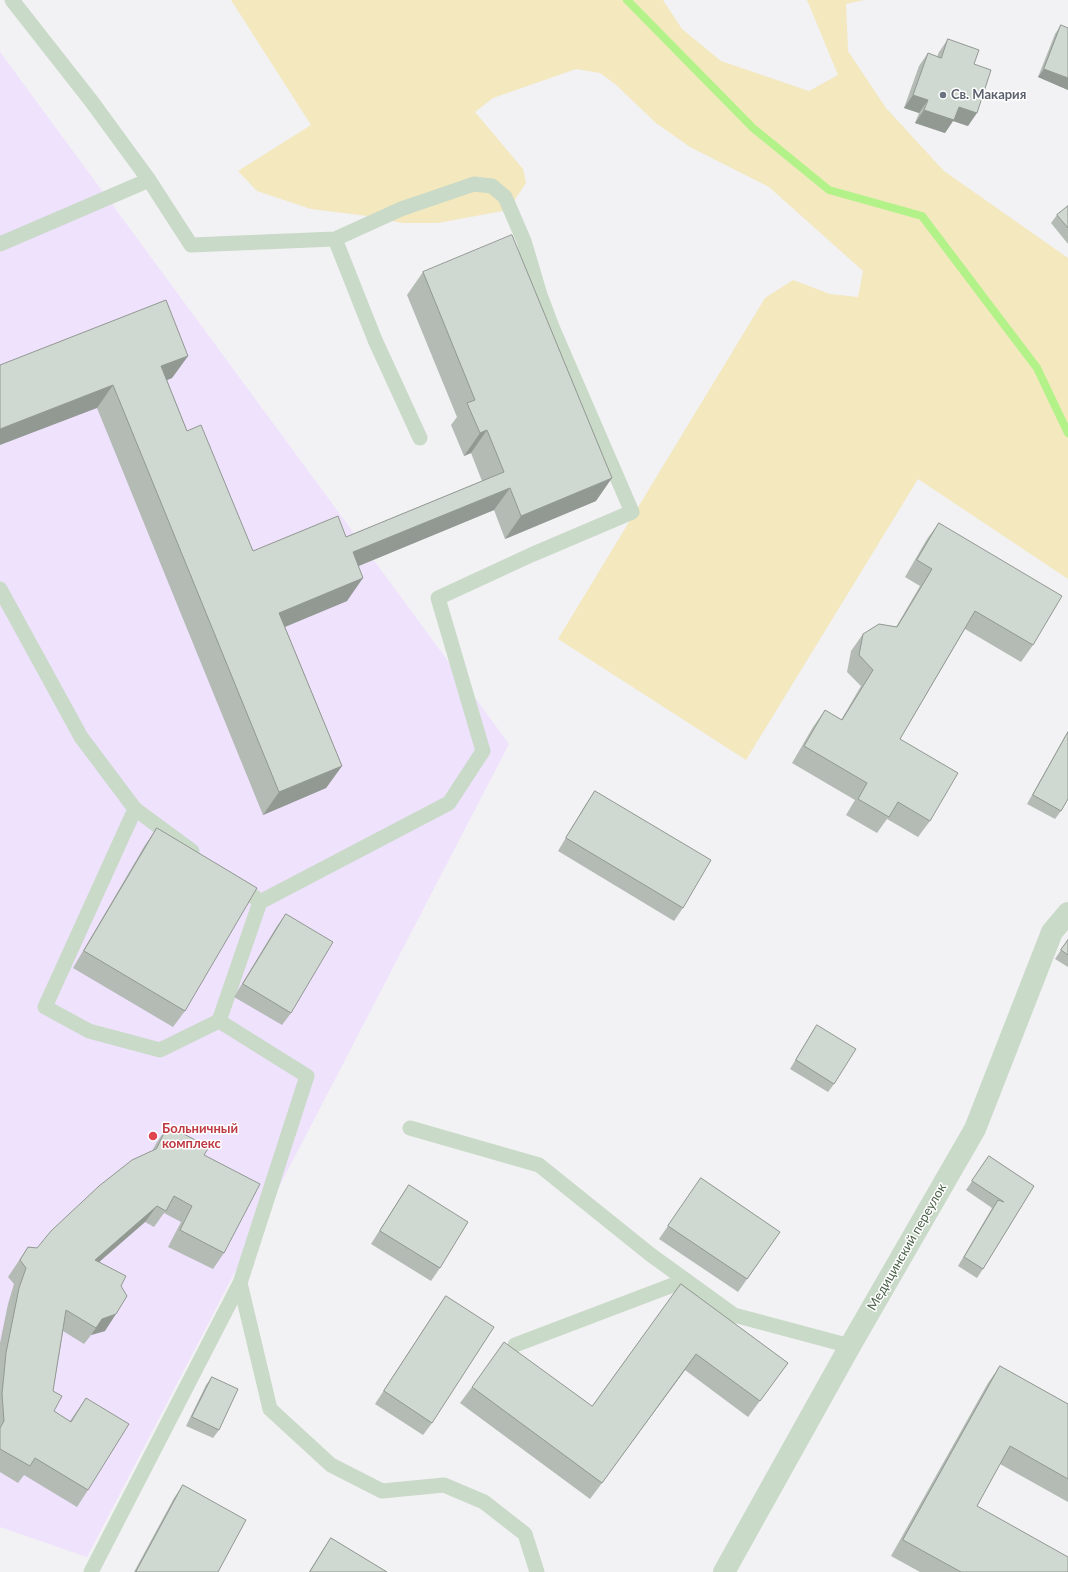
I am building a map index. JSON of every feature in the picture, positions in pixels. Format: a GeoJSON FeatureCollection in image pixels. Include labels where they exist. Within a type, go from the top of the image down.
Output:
{"type":"FeatureCollection","features":[{"type":"Feature","properties":{"kind":"street","name":"Медицинский переулок"},"geometry":{"type":"LineString","coordinates":[[724,1572],[850,1346],[975,1129],[1052,932],[1068,913]]}},
{"type":"Feature","properties":{"kind":"lane"},"geometry":{"type":"LineString","coordinates":[[12,0],[92,102],[149,180],[192,245],[335,239],[401,209],[474,184],[492,186],[505,196],[524,241],[540,295],[552,327],[632,512],[530,555],[438,598],[483,751],[449,803],[260,902],[219,1021],[160,1050],[89,1031],[45,1007],[134,809]]}},
{"type":"Feature","properties":{"kind":"lane"},"geometry":{"type":"LineString","coordinates":[[0,244],[149,180]]}},
{"type":"Feature","properties":{"kind":"lane"},"geometry":{"type":"LineString","coordinates":[[335,239],[374,340],[420,438]]}},
{"type":"Feature","properties":{"kind":"lane"},"geometry":{"type":"LineString","coordinates":[[0,589],[5,611],[81,737],[134,809],[204,860]]}},
{"type":"Feature","properties":{"kind":"lane"},"geometry":{"type":"LineString","coordinates":[[241,888],[260,902]]}},
{"type":"Feature","properties":{"kind":"lane"},"geometry":{"type":"LineString","coordinates":[[91,1572],[240,1282],[307,1076],[219,1021]]}},
{"type":"Feature","properties":{"kind":"lane"},"geometry":{"type":"LineString","coordinates":[[410,1128],[539,1165],[651,1255],[734,1315],[850,1346]]}},
{"type":"Feature","properties":{"kind":"lane"},"geometry":{"type":"LineString","coordinates":[[515,1345],[686,1280]]}},
{"type":"Feature","properties":{"kind":"lane"},"geometry":{"type":"LineString","coordinates":[[240,1282],[270,1409],[331,1465],[382,1491],[444,1486],[484,1502],[525,1534],[537,1572]]}},
{"type":"Feature","properties":{"kind":"shaded area"},"geometry":{"type":"Polygon","coordinates":[[[231,0],[663,0],[682,29],[721,61],[809,91],[838,75],[807,0],[864,0],[846,4],[848,51],[886,108],[944,171],[1068,258],[1068,579],[918,479],[746,760],[558,639],[765,298],[793,280],[830,294],[858,297],[863,271],[769,187],[690,147],[656,123],[615,84],[600,73],[576,69],[493,98],[475,112],[523,169],[526,183],[508,210],[438,223],[402,223],[368,216],[311,209],[257,191],[238,171],[311,125],[231,0]]]}},
{"type":"Feature","properties":{"kind":"shaded area","name":"Больничный комплекс"},"geometry":{"type":"Polygon","coordinates":[[[0,52],[509,744],[87,1557],[0,1527],[0,52]]]}},
{"type":"Feature","properties":{"kind":"building"},"geometry":{"type":"Polygon","coordinates":[[[1061,25],[1068,28],[1068,78],[1044,69],[1061,25]]]}},
{"type":"Feature","properties":{"kind":"building","name":"Св. Макария"},"geometry":{"type":"Polygon","coordinates":[[[948,39],[979,50],[974,64],[991,70],[977,113],[959,107],[954,120],[924,110],[928,100],[913,95],[928,53],[941,58],[948,39]]]}},
{"type":"Feature","properties":{"kind":"building"},"geometry":{"type":"Polygon","coordinates":[[[1068,206],[1068,228],[1057,215],[1068,206]]]}},
{"type":"Feature","properties":{"kind":"building"},"geometry":{"type":"Polygon","coordinates":[[[512,235],[612,478],[521,516],[510,488],[353,552],[363,578],[279,613],[342,766],[279,792],[113,385],[0,429],[0,365],[166,300],[188,356],[161,366],[187,431],[201,425],[253,551],[338,516],[346,537],[504,472],[487,430],[480,433],[467,403],[475,400],[423,272],[512,235]]]}},
{"type":"Feature","properties":{"kind":"building"},"geometry":{"type":"Polygon","coordinates":[[[939,523],[1062,596],[1033,645],[975,611],[900,739],[958,773],[930,821],[898,802],[889,817],[858,799],[867,783],[804,746],[825,710],[842,720],[873,670],[859,655],[863,634],[879,624],[897,627],[932,569],[917,560],[939,523]]]}},
{"type":"Feature","properties":{"kind":"building"},"geometry":{"type":"Polygon","coordinates":[[[1068,732],[1068,799],[1061,811],[1033,795],[1068,732]]]}},
{"type":"Feature","properties":{"kind":"building"},"geometry":{"type":"Polygon","coordinates":[[[595,791],[711,860],[683,908],[566,838],[595,791]]]}},
{"type":"Feature","properties":{"kind":"building"},"geometry":{"type":"Polygon","coordinates":[[[157,828],[257,888],[185,1011],[84,951],[157,828]]]}},
{"type":"Feature","properties":{"kind":"building"},"geometry":{"type":"Polygon","coordinates":[[[286,914],[333,942],[291,1013],[243,984],[286,914]]]}},
{"type":"Feature","properties":{"kind":"building"},"geometry":{"type":"Polygon","coordinates":[[[1068,940],[1068,955],[1061,950],[1068,940]]]}},
{"type":"Feature","properties":{"kind":"building"},"geometry":{"type":"Polygon","coordinates":[[[817,1025],[856,1049],[834,1084],[796,1060],[817,1025]]]}},
{"type":"Feature","properties":{"kind":"building"},"geometry":{"type":"Polygon","coordinates":[[[168,1126],[209,1147],[204,1155],[260,1184],[224,1253],[180,1230],[192,1206],[174,1196],[166,1211],[157,1206],[95,1260],[126,1276],[121,1286],[127,1296],[116,1314],[102,1319],[96,1328],[66,1310],[53,1391],[62,1396],[54,1411],[71,1422],[86,1398],[129,1424],[88,1490],[35,1458],[30,1466],[0,1449],[0,1428],[4,1421],[2,1394],[6,1353],[19,1288],[26,1268],[20,1260],[28,1247],[37,1248],[51,1231],[99,1186],[132,1160],[156,1149],[168,1126]]]}},
{"type":"Feature","properties":{"kind":"building"},"geometry":{"type":"Polygon","coordinates":[[[989,1156],[1034,1186],[983,1269],[964,1257],[998,1200],[1004,1202],[972,1181],[989,1156]]]}},
{"type":"Feature","properties":{"kind":"building"},"geometry":{"type":"Polygon","coordinates":[[[701,1178],[780,1232],[747,1279],[668,1226],[701,1178]]]}},
{"type":"Feature","properties":{"kind":"building"},"geometry":{"type":"Polygon","coordinates":[[[409,1185],[468,1222],[440,1268],[380,1231],[409,1185]]]}},
{"type":"Feature","properties":{"kind":"building"},"geometry":{"type":"Polygon","coordinates":[[[681,1284],[788,1363],[760,1401],[696,1354],[602,1483],[472,1387],[504,1342],[592,1406],[681,1284]]]}},
{"type":"Feature","properties":{"kind":"building"},"geometry":{"type":"Polygon","coordinates":[[[446,1296],[494,1327],[432,1423],[384,1391],[446,1296]]]}},
{"type":"Feature","properties":{"kind":"building"},"geometry":{"type":"Polygon","coordinates":[[[1000,1366],[1068,1404],[1068,1479],[1010,1446],[977,1506],[1068,1557],[1068,1572],[961,1572],[903,1540],[1000,1366]]]}},
{"type":"Feature","properties":{"kind":"building"},"geometry":{"type":"Polygon","coordinates":[[[212,1377],[238,1389],[219,1430],[192,1417],[212,1377]]]}},
{"type":"Feature","properties":{"kind":"building"},"geometry":{"type":"Polygon","coordinates":[[[183,1485],[246,1520],[218,1572],[136,1572],[183,1485]]]}},
{"type":"Feature","properties":{"kind":"building"},"geometry":{"type":"Polygon","coordinates":[[[331,1538],[387,1572],[310,1572],[331,1538]]]}},
{"type":"Feature","properties":{"kind":"waterway"},"geometry":{"type":"LineString","coordinates":[[627,0],[753,128],[829,190],[922,216],[1037,368],[1068,433]]}},
{"type":"Feature","properties":{"kind":"place","name":"Св. Макария"},"geometry":{"type":"Point","coordinates":[943,95]}},
{"type":"Feature","properties":{"kind":"place","name":"Больничный комплекс"},"geometry":{"type":"Point","coordinates":[153,1136]}}]}
